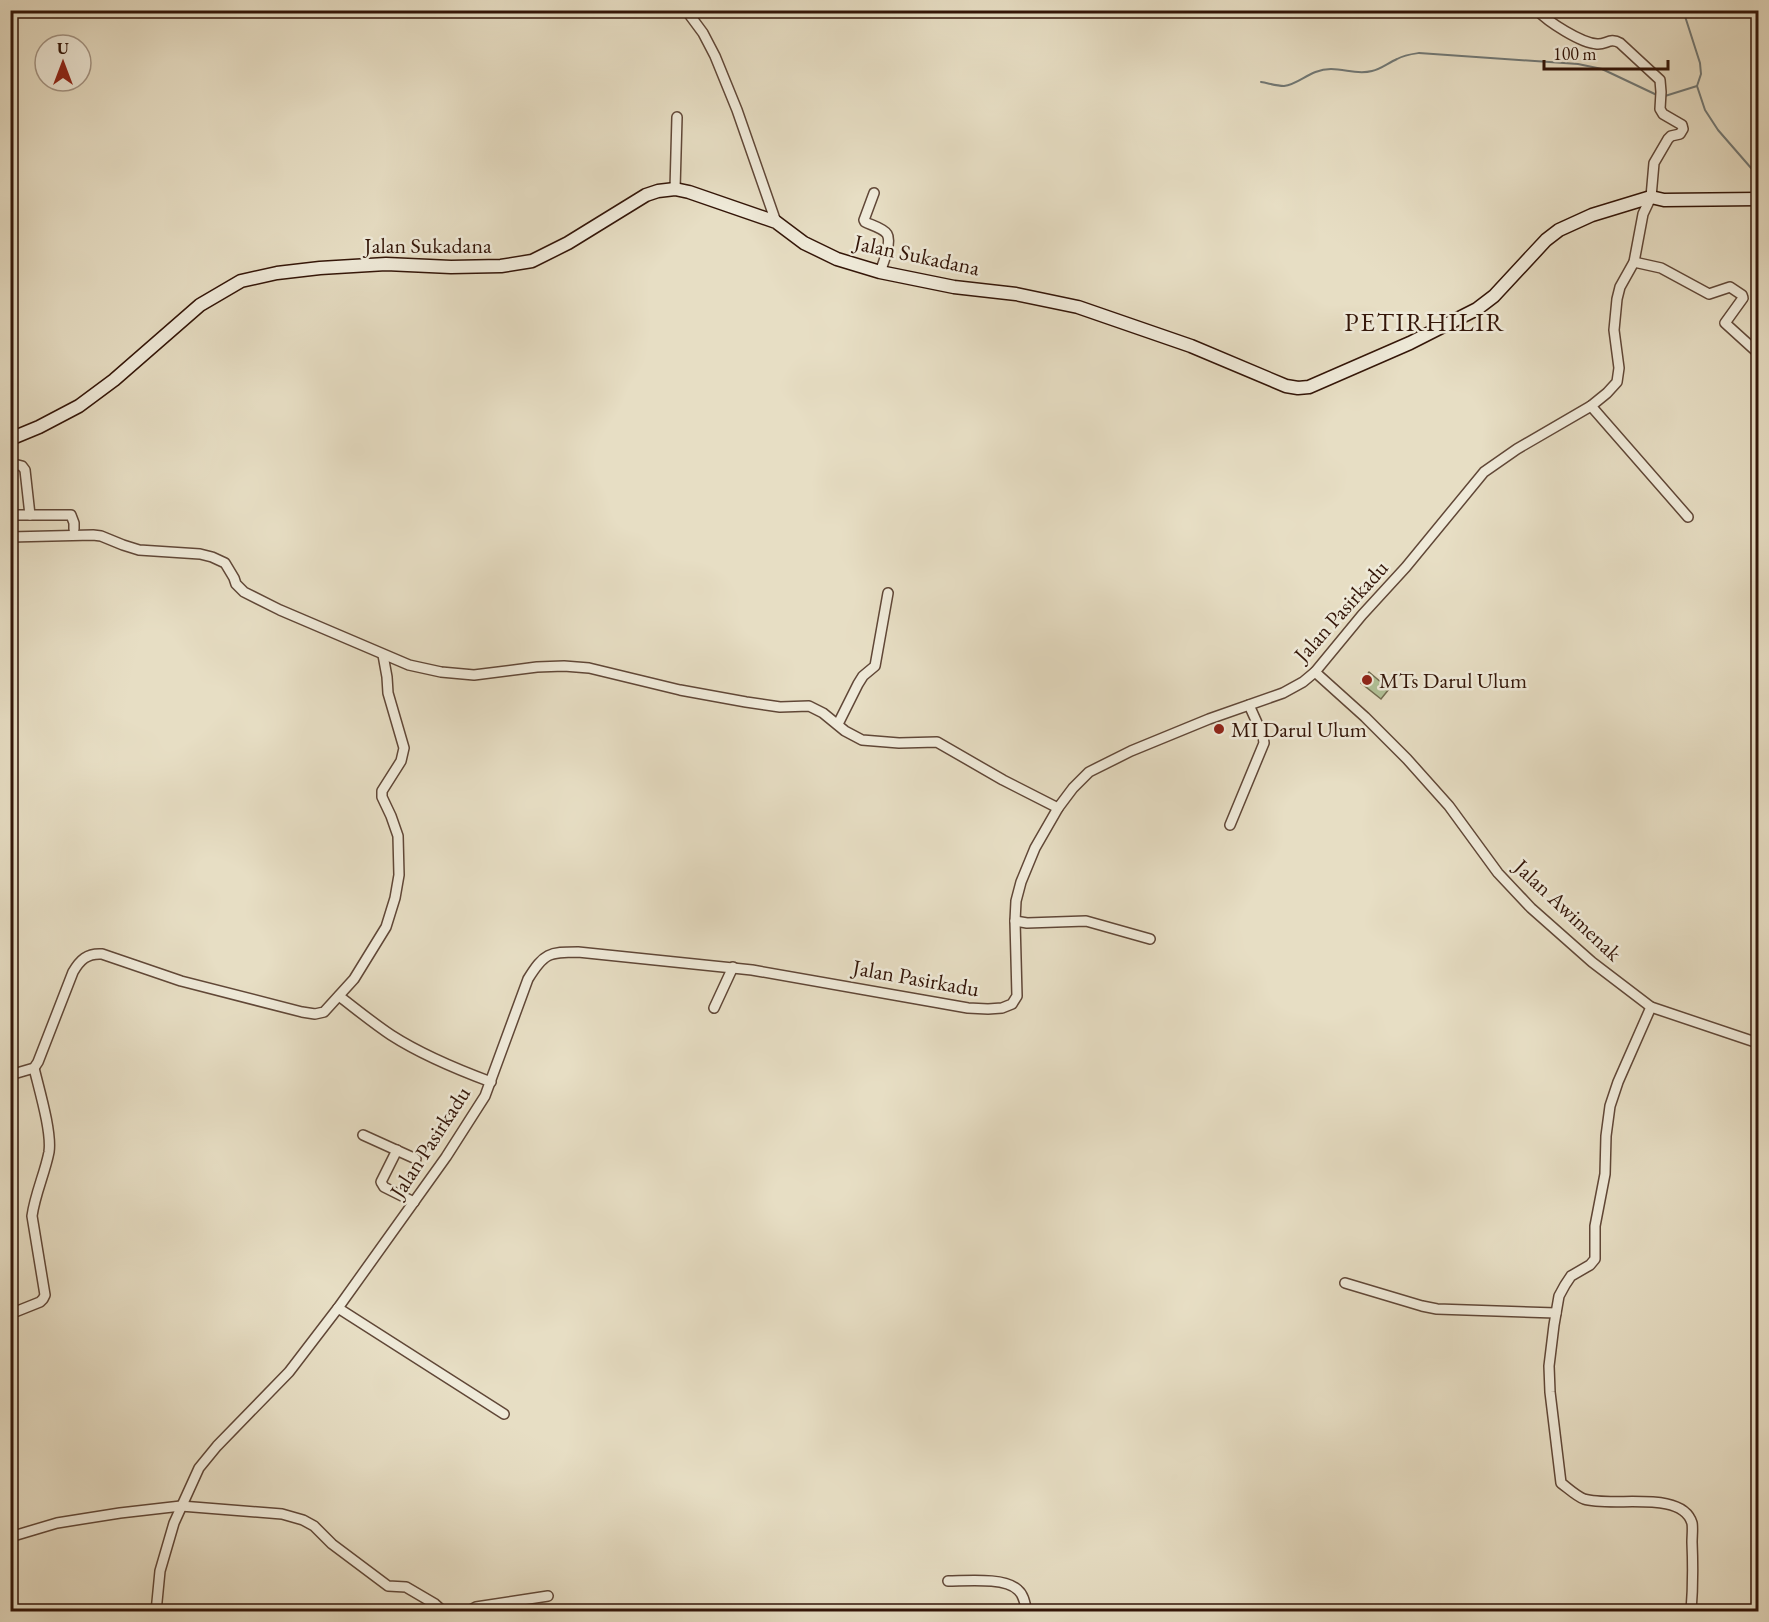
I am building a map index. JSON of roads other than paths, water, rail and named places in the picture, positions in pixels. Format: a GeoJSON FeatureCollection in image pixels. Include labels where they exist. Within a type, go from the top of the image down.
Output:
{"type":"FeatureCollection","features":[{"type":"Feature","properties":{"kind":"main road","name":"Jalan Sukadana"},"geometry":{"type":"LineString","coordinates":[[10,439],[80,406],[114,380],[200,304],[241,281],[277,273],[320,268],[386,264],[451,267],[501,266],[532,261],[568,243],[645,195],[658,191],[675,189],[689,192],[776,222],[804,243],[837,259],[880,272],[954,287],[1016,294],[1078,307],[1191,346],[1286,386],[1298,388],[1309,387],[1410,343],[1477,309],[1494,296],[1546,240],[1559,230],[1592,215],[1651,197],[1664,200],[1758,199]]}},
{"type":"Feature","properties":{"kind":"street"},"geometry":{"type":"LineString","coordinates":[[686,10],[703,33],[715,56],[737,110],[776,222]]}},
{"type":"Feature","properties":{"kind":"street","name":"Jalan Pasirkadu"},"geometry":{"type":"LineString","coordinates":[[156,1611],[160,1571],[174,1523],[199,1468],[217,1446],[289,1372],[338,1308],[446,1157],[485,1096],[528,979],[545,957],[558,952],[578,952],[733,967],[968,1008],[1002,1008],[1011,1004],[1017,996],[1015,921],[1016,901],[1021,882],[1035,849],[1058,808],[1084,777],[1101,765],[1172,734],[1291,690],[1315,672],[1484,472],[1517,449],[1591,406],[1617,382],[1619,368],[1614,330],[1620,287],[1634,262],[1643,214],[1651,197],[1654,163],[1668,139],[1680,134],[1683,129],[1680,122],[1661,111],[1660,81],[1630,51],[1616,41],[1596,44],[1573,36],[1551,23],[1537,10]]}},
{"type":"Feature","properties":{"kind":"street"},"geometry":{"type":"LineString","coordinates":[[675,189],[677,117]]}},
{"type":"Feature","properties":{"kind":"street"},"geometry":{"type":"LineString","coordinates":[[874,193],[864,220],[883,230],[888,236],[880,272]]}},
{"type":"Feature","properties":{"kind":"street"},"geometry":{"type":"LineString","coordinates":[[1634,262],[1661,268],[1709,294],[1730,287],[1742,295],[1743,298],[1725,323],[1758,353]]}},
{"type":"Feature","properties":{"kind":"street"},"geometry":{"type":"LineString","coordinates":[[1591,406],[1688,517]]}},
{"type":"Feature","properties":{"kind":"street"},"geometry":{"type":"LineString","coordinates":[[10,460],[25,470],[30,515]]}},
{"type":"Feature","properties":{"kind":"street"},"geometry":{"type":"LineString","coordinates":[[10,515],[71,515],[74,529]]}},
{"type":"Feature","properties":{"kind":"street"},"geometry":{"type":"LineString","coordinates":[[10,537],[93,535],[139,550],[200,554],[212,557],[225,564],[236,584],[244,592],[383,655],[409,665],[441,672],[474,675],[537,667],[589,668],[680,690],[746,702],[780,707],[809,706],[862,740],[899,743],[937,742],[1058,808]]}},
{"type":"Feature","properties":{"kind":"street"},"geometry":{"type":"LineString","coordinates":[[838,724],[863,676],[875,666],[888,593]]}},
{"type":"Feature","properties":{"kind":"street"},"geometry":{"type":"LineString","coordinates":[[10,1075],[34,1068],[73,972],[86,956],[94,954],[102,954],[181,981],[302,1012],[315,1014],[324,1012],[339,996],[354,979],[386,927],[399,875],[399,836],[382,797],[382,791],[401,761],[404,748],[388,693],[383,655]]}},
{"type":"Feature","properties":{"kind":"street","name":"Jalan Awimenak"},"geometry":{"type":"LineString","coordinates":[[1315,672],[1365,717],[1449,806],[1498,873],[1532,908],[1592,962],[1651,1007],[1758,1043]]}},
{"type":"Feature","properties":{"kind":"street"},"geometry":{"type":"LineString","coordinates":[[1230,825],[1264,743],[1249,705]]}},
{"type":"Feature","properties":{"kind":"street"},"geometry":{"type":"LineString","coordinates":[[1015,921],[1027,923],[1086,921],[1150,939]]}},
{"type":"Feature","properties":{"kind":"street"},"geometry":{"type":"LineString","coordinates":[[714,1008],[733,967]]}},
{"type":"Feature","properties":{"kind":"street"},"geometry":{"type":"LineString","coordinates":[[339,996],[390,1034],[412,1047],[437,1061],[491,1082]]}},
{"type":"Feature","properties":{"kind":"street"},"geometry":{"type":"LineString","coordinates":[[1651,1007],[1621,1073],[1610,1106],[1605,1174],[1595,1226],[1596,1259],[1571,1276],[1559,1296],[1549,1366],[1550,1392],[1561,1483],[1583,1499],[1611,1503],[1658,1502],[1676,1505],[1686,1512],[1692,1523],[1694,1572],[1691,1611]]}},
{"type":"Feature","properties":{"kind":"street"},"geometry":{"type":"LineString","coordinates":[[10,1314],[40,1302],[45,1294],[32,1216],[49,1152],[50,1139],[34,1068]]}},
{"type":"Feature","properties":{"kind":"street"},"geometry":{"type":"LineString","coordinates":[[363,1135],[416,1159]]}},
{"type":"Feature","properties":{"kind":"street"},"geometry":{"type":"LineString","coordinates":[[397,1150],[381,1183],[384,1187],[414,1202]]}},
{"type":"Feature","properties":{"kind":"street"},"geometry":{"type":"LineString","coordinates":[[1345,1283],[1437,1309],[1556,1313]]}},
{"type":"Feature","properties":{"kind":"street"},"geometry":{"type":"LineString","coordinates":[[338,1308],[504,1414]]}},
{"type":"Feature","properties":{"kind":"street"},"geometry":{"type":"LineString","coordinates":[[10,1537],[57,1523],[182,1506],[282,1514],[314,1526],[346,1555],[388,1586],[406,1587],[444,1611]]}},
{"type":"Feature","properties":{"kind":"street"},"geometry":{"type":"LineString","coordinates":[[948,1581],[1007,1583],[1020,1591],[1027,1611]]}},
{"type":"Feature","properties":{"kind":"street"},"geometry":{"type":"LineString","coordinates":[[467,1611],[476,1607],[548,1596]]}},
{"type":"Feature","properties":{"kind":"waterway"},"geometry":{"type":"LineString","coordinates":[[1683,10],[1700,63],[1701,74],[1697,86],[1705,110],[1718,130],[1758,176]]}},
{"type":"Feature","properties":{"kind":"waterway"},"geometry":{"type":"LineString","coordinates":[[1261,82],[1284,86],[1317,71],[1336,69],[1367,72],[1402,57],[1419,53],[1578,64],[1602,69],[1659,96]]}},
{"type":"Feature","properties":{"kind":"waterway"},"geometry":{"type":"LineString","coordinates":[[1665,96],[1697,86]]}},
{"type":"Feature","properties":{"kind":"place","name":"MTs Darul Ulum"},"geometry":{"type":"Point","coordinates":[1367,680]}},
{"type":"Feature","properties":{"kind":"place","name":"MI Darul Ulum"},"geometry":{"type":"Point","coordinates":[1219,729]}},
{"type":"Feature","properties":{"kind":"district","name":"PETIRHILIR"},"geometry":{"type":"Point","coordinates":[1425,322]}}]}
